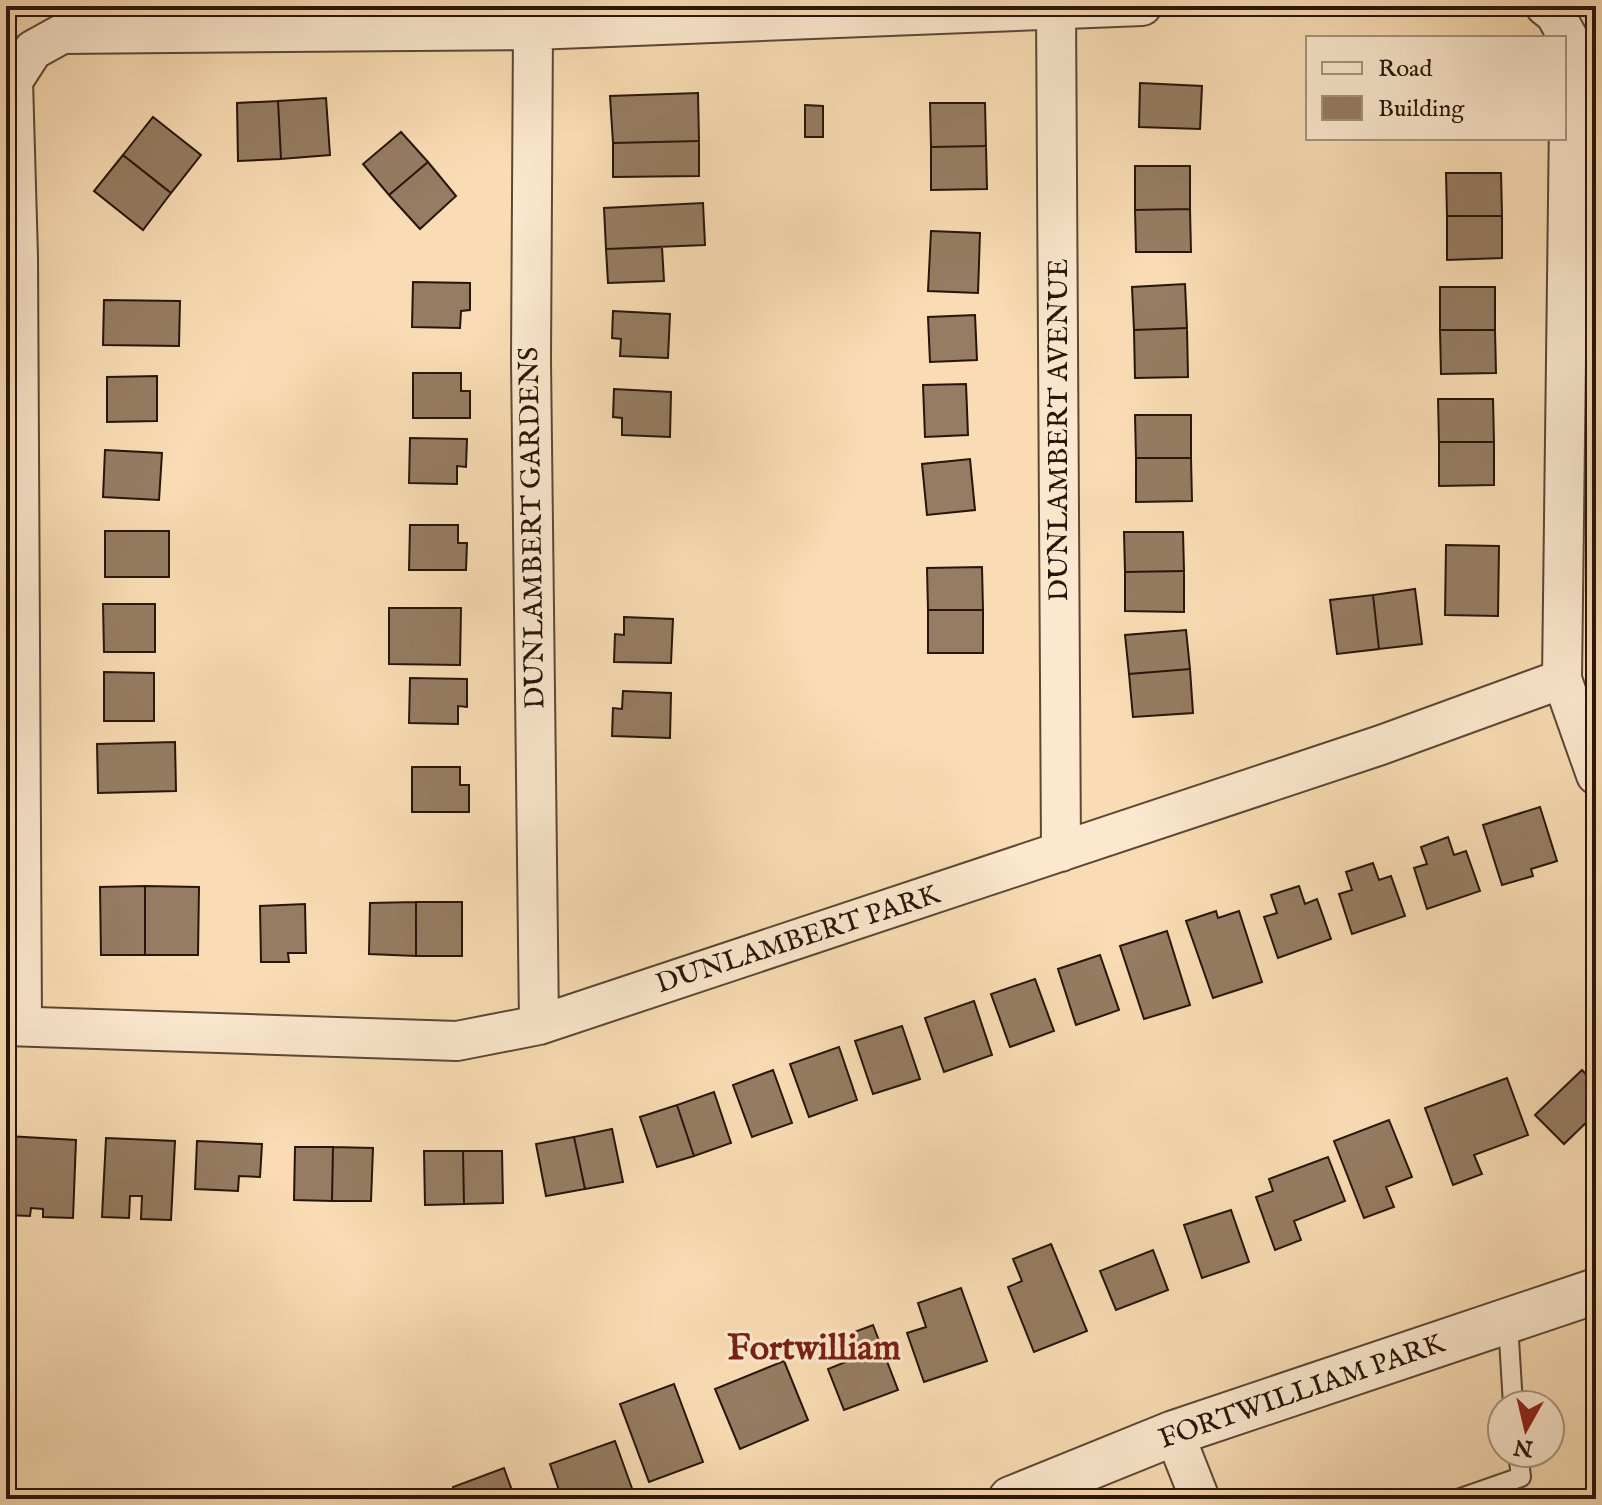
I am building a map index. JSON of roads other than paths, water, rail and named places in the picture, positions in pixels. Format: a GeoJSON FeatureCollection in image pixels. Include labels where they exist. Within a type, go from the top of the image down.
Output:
{"type":"FeatureCollection","features":[{"type":"Feature","properties":{"kind":"street"},"geometry":{"type":"LineString","coordinates":[[14,1026],[18,257],[13,81],[33,50],[62,34],[533,30],[1142,6]]}},
{"type":"Feature","properties":{"kind":"street"},"geometry":{"type":"LineString","coordinates":[[1545,6],[1555,14],[1570,41],[1562,679],[1596,775]]}},
{"type":"Feature","properties":{"kind":"street","name":"DUNLAMBERT AVENUE"},"geometry":{"type":"LineString","coordinates":[[1056,7],[1061,852]]}},
{"type":"Feature","properties":{"kind":"street","name":"DUNLAMBERT GARDENS"},"geometry":{"type":"LineString","coordinates":[[533,30],[531,360],[539,1025]]}},
{"type":"Feature","properties":{"kind":"street","name":"DUNLAMBERT PARK"},"geometry":{"type":"LineString","coordinates":[[14,1026],[457,1041],[539,1025],[1381,745],[1562,679]]}},
{"type":"Feature","properties":{"kind":"street","name":"FORTWILLIAM PARK"},"geometry":{"type":"LineString","coordinates":[[1011,1499],[1174,1433],[1596,1291]]}},
{"type":"Feature","properties":{"kind":"street"},"geometry":{"type":"LineString","coordinates":[[1174,1433],[1200,1499]]}},
{"type":"Feature","properties":{"kind":"lane"},"geometry":{"type":"LineString","coordinates":[[1508,1323],[1512,1389]]}},
{"type":"Feature","properties":{"kind":"lane"},"geometry":{"type":"LineString","coordinates":[[1458,1499],[1521,1477],[1520,1469]]}},
{"type":"Feature","properties":{"kind":"district","name":"Fortwilliam"},"geometry":{"type":"Point","coordinates":[814,1349]}}]}
